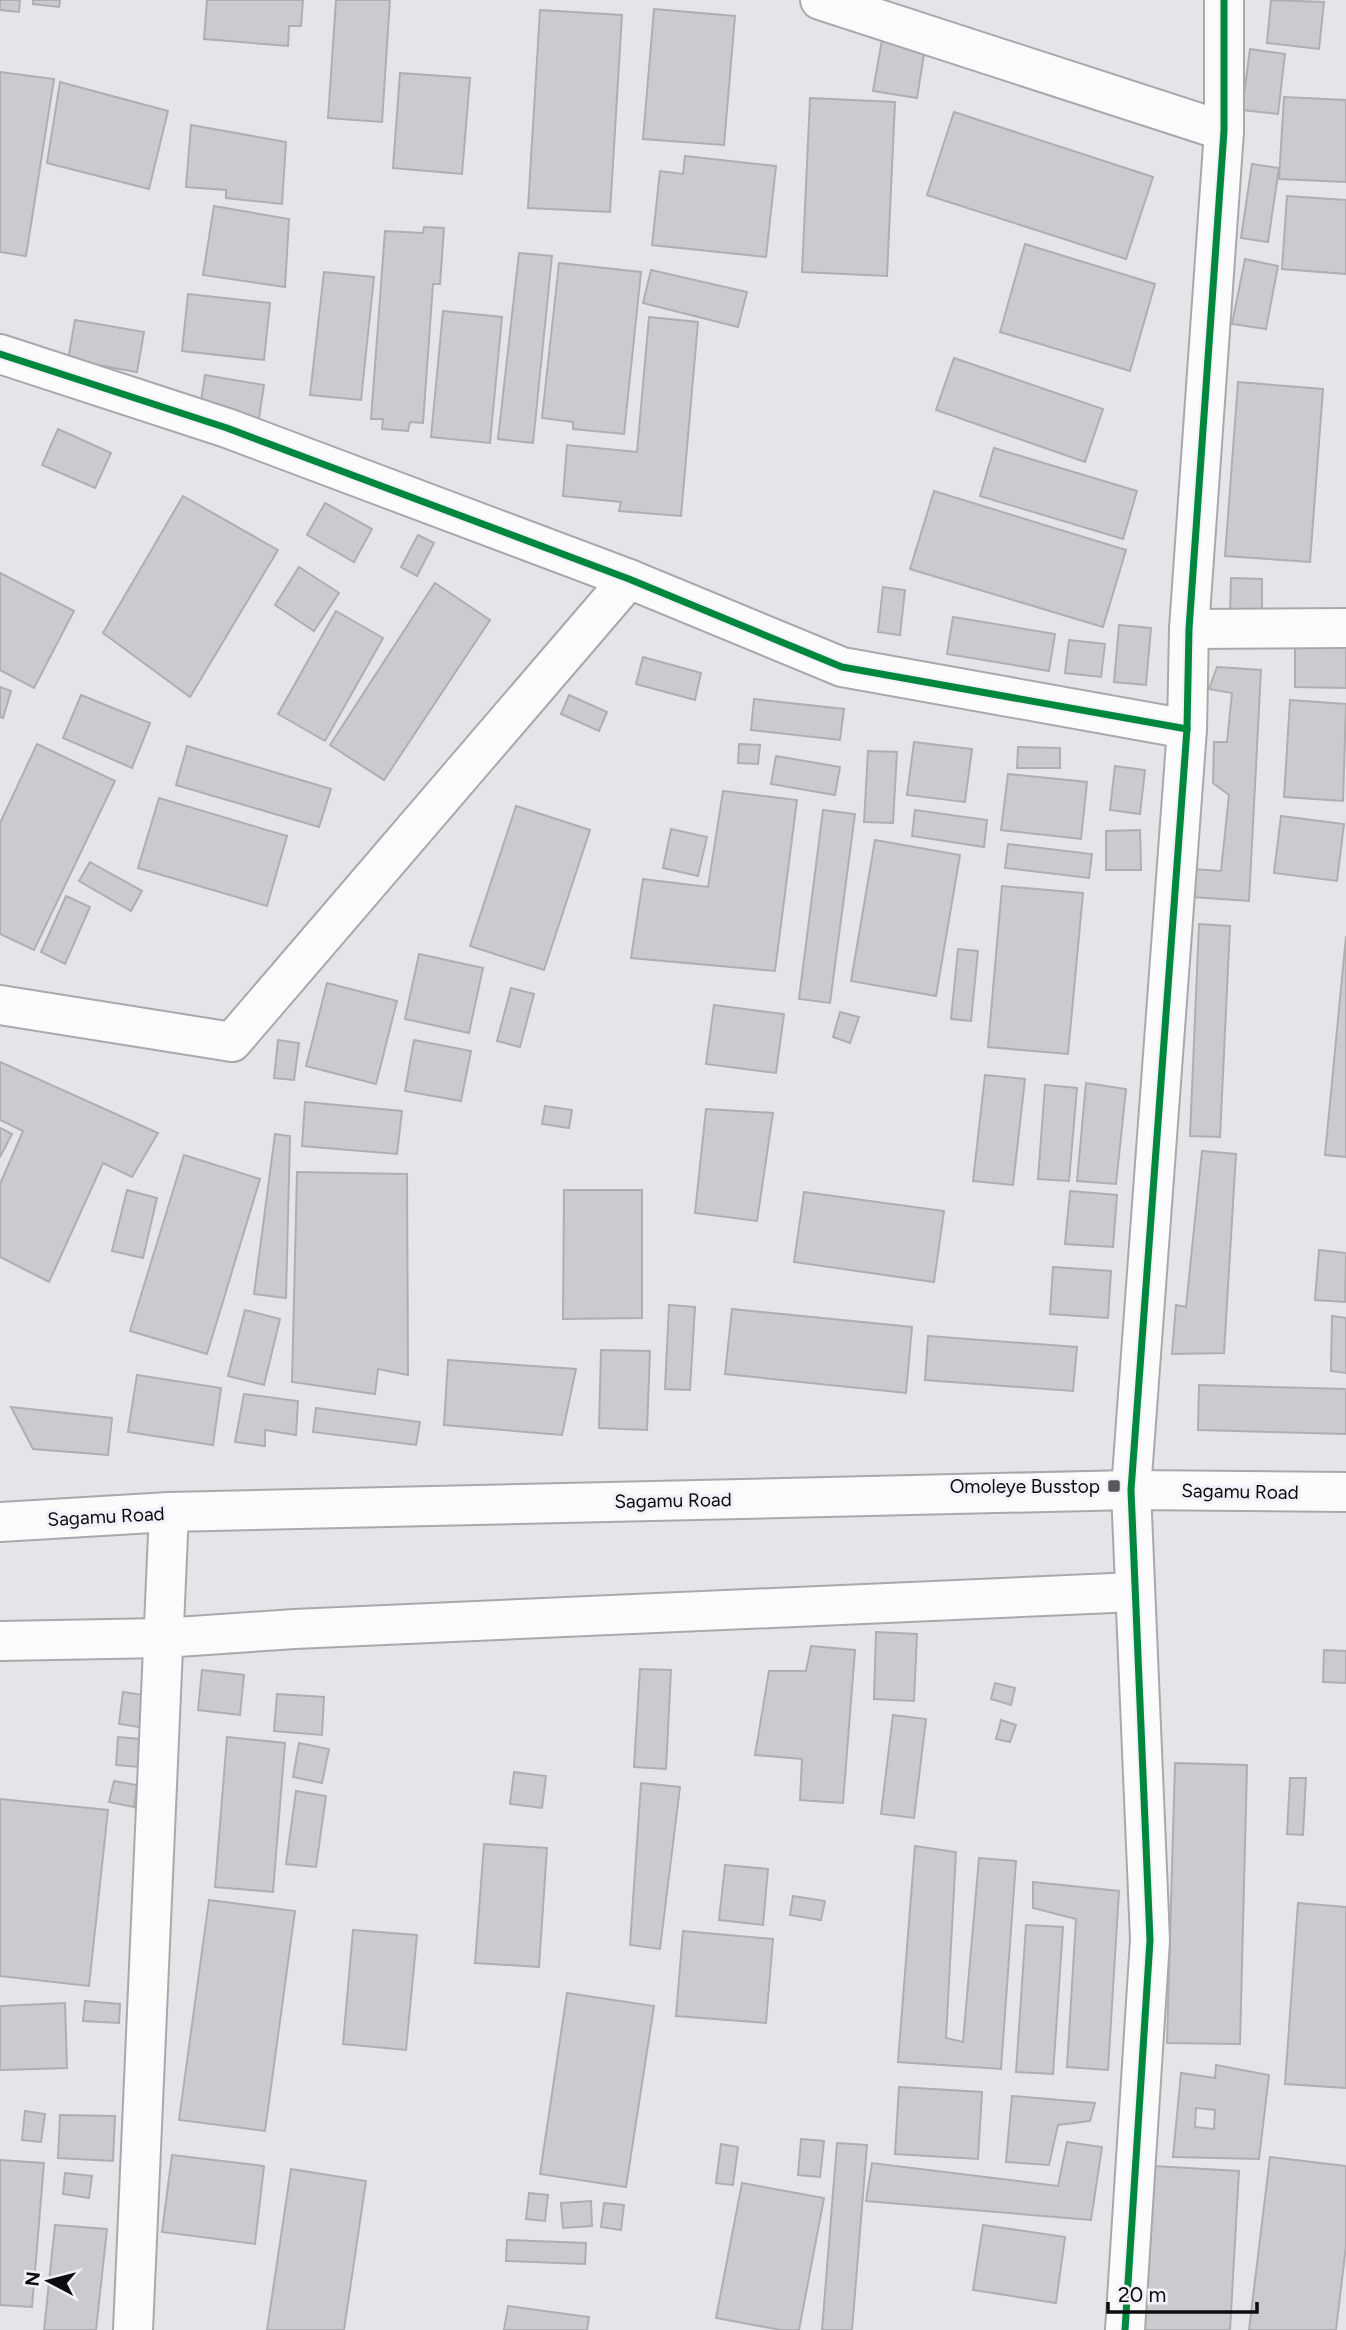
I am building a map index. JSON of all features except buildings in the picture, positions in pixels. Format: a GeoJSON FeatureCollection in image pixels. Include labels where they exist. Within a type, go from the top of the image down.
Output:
{"type":"FeatureCollection","features":[{"type":"Feature","properties":{"kind":"main road"},"geometry":{"type":"LineString","coordinates":[[820,0],[1224,131]]}},
{"type":"Feature","properties":{"kind":"main road"},"geometry":{"type":"LineString","coordinates":[[1125,2330],[1150,1940],[1131,1490],[1187,729],[1189,629],[1224,131],[1224,0]]}},
{"type":"Feature","properties":{"kind":"main road"},"geometry":{"type":"LineString","coordinates":[[0,354],[227,428],[629,579],[842,667],[1187,729]]}},
{"type":"Feature","properties":{"kind":"main road"},"geometry":{"type":"LineString","coordinates":[[0,1004],[232,1042],[629,579]]}},
{"type":"Feature","properties":{"kind":"main road"},"geometry":{"type":"LineString","coordinates":[[1189,629],[1346,628]]}},
{"type":"Feature","properties":{"kind":"main road","name":"Sagamu Road"},"geometry":{"type":"LineString","coordinates":[[0,1522],[169,1512],[1131,1490],[1346,1492]]}},
{"type":"Feature","properties":{"kind":"main road"},"geometry":{"type":"LineString","coordinates":[[133,2330],[169,1512]]}},
{"type":"Feature","properties":{"kind":"main road"},"geometry":{"type":"LineString","coordinates":[[0,1641],[163,1637],[1135,1592]]}},
{"type":"Feature","properties":{"kind":"cycle path"},"geometry":{"type":"LineString","coordinates":[[1125,2330],[1150,1940],[1131,1490],[1187,729],[1189,629],[1224,131],[1224,0]]}},
{"type":"Feature","properties":{"kind":"cycle path"},"geometry":{"type":"LineString","coordinates":[[0,354],[227,428],[629,579],[842,667],[1187,729]]}},
{"type":"Feature","properties":{"kind":"place","name":"Omoleye Busstop"},"geometry":{"type":"Point","coordinates":[1114,1486]}}]}
